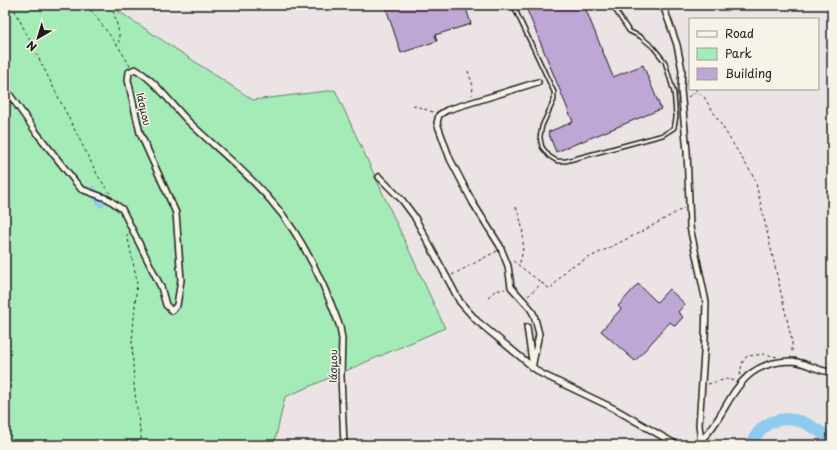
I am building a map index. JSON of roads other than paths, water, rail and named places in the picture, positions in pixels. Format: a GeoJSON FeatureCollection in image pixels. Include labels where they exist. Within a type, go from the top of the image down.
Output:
{"type":"FeatureCollection","features":[{"type":"Feature","properties":{"kind":"street"},"geometry":{"type":"LineString","coordinates":[[663,5],[680,56],[690,227],[706,302],[699,425],[701,441]]}},
{"type":"Feature","properties":{"kind":"street","name":"Ιάσμου"},"geometry":{"type":"LineString","coordinates":[[5,88],[80,189],[92,195],[104,197],[112,201],[122,210],[161,287],[166,305],[172,311],[175,309],[179,296],[181,280],[176,213],[140,133],[128,80],[128,75],[132,70],[135,69],[146,77],[190,122],[255,183],[281,213],[302,245],[335,313],[342,339],[341,376],[344,445]]}},
{"type":"Feature","properties":{"kind":"street"},"geometry":{"type":"LineString","coordinates":[[532,366],[539,334],[534,315],[512,289],[505,257],[473,203],[450,159],[437,123],[439,115],[447,110],[538,82]]}},
{"type":"Feature","properties":{"kind":"street"},"geometry":{"type":"LineString","coordinates":[[378,177],[402,200],[414,216],[467,312],[532,366],[552,380],[627,415],[677,445]]}},
{"type":"Feature","properties":{"kind":"street"},"geometry":{"type":"LineString","coordinates":[[527,327],[532,366]]}},
{"type":"Feature","properties":{"kind":"street"},"geometry":{"type":"LineString","coordinates":[[695,445],[707,435],[735,389],[751,374],[765,367],[790,361],[832,372]]}},
{"type":"Feature","properties":{"kind":"lane"},"geometry":{"type":"LineString","coordinates":[[513,5],[554,92],[554,100],[542,126],[540,136],[545,152],[557,161],[566,161],[631,145],[668,134],[674,128],[676,117],[674,93],[665,62],[659,52],[641,37],[629,31],[612,5]]}},
{"type":"Feature","properties":{"kind":"waterway"},"geometry":{"type":"LineString","coordinates":[[93,190],[101,204]]}},
{"type":"Feature","properties":{"kind":"waterway"},"geometry":{"type":"LineString","coordinates":[[751,445],[760,430],[766,425],[788,419],[796,420],[812,426],[832,438]]}}]}
